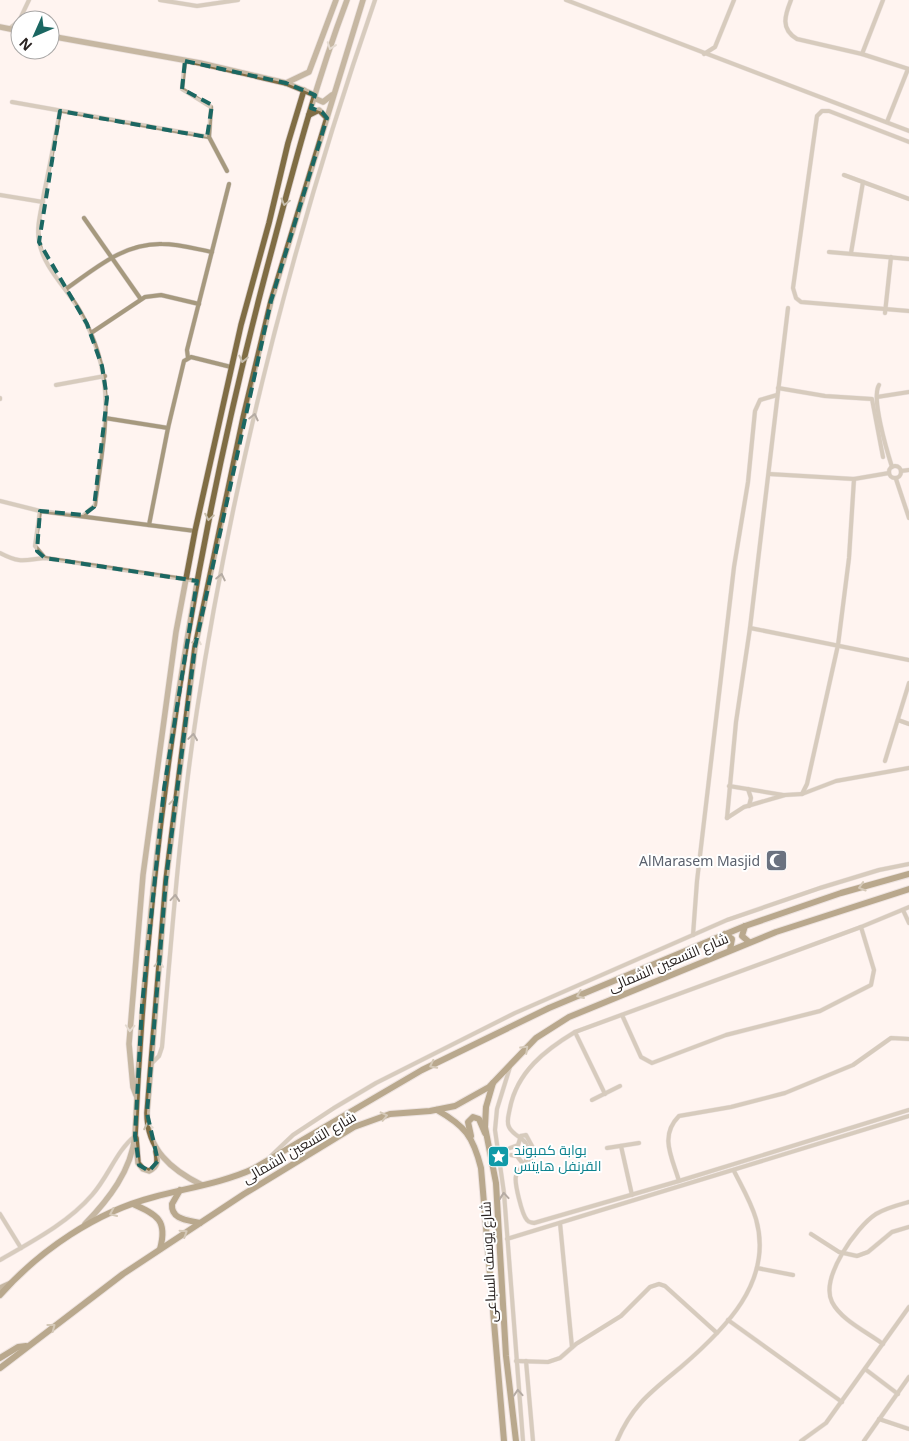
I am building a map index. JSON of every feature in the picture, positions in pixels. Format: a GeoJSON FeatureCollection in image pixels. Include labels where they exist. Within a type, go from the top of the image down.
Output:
{"type":"FeatureCollection","features":[{"type":"Feature","properties":{"kind":"main road"},"geometry":{"type":"LineString","coordinates":[[286,83],[309,72],[336,0]]}},
{"type":"Feature","properties":{"kind":"main road"},"geometry":{"type":"LineString","coordinates":[[79,1230],[104,1204],[131,1158],[135,1136],[142,1006],[153,882],[184,657],[197,581],[246,346],[308,115],[347,0]]}},
{"type":"Feature","properties":{"kind":"main road"},"geometry":{"type":"LineString","coordinates":[[135,1136],[138,1142],[138,1163],[143,1170],[149,1171],[156,1165],[156,1150],[147,1117],[166,880],[195,647],[243,418],[271,301],[363,0]]}},
{"type":"Feature","properties":{"kind":"main road"},"geometry":{"type":"LineString","coordinates":[[0,27],[8,29]]}},
{"type":"Feature","properties":{"kind":"main road"},"geometry":{"type":"LineString","coordinates":[[60,38],[185,60],[286,83],[304,90],[323,102],[334,94]]}},
{"type":"Feature","properties":{"kind":"main road"},"geometry":{"type":"LineString","coordinates":[[137,1097],[133,1087],[130,1044],[143,875],[158,756],[186,579],[231,367],[288,143],[304,90]]}},
{"type":"Feature","properties":{"kind":"main road"},"geometry":{"type":"LineString","coordinates":[[308,115],[319,110],[327,118]]}},
{"type":"Feature","properties":{"kind":"main road"},"geometry":{"type":"LineString","coordinates":[[214,443],[224,445]]}},
{"type":"Feature","properties":{"kind":"main road","name":"شارع التسعين الشمالى"},"geometry":{"type":"LineString","coordinates":[[0,1294],[50,1249],[79,1230],[133,1204],[242,1175],[393,1086],[468,1047],[562,1002],[745,926],[850,890],[909,874]]}},
{"type":"Feature","properties":{"kind":"main road","name":"شارع التسعين الشمالى"},"geometry":{"type":"LineString","coordinates":[[0,1368],[109,1284],[160,1249],[309,1153],[361,1124],[390,1114],[436,1110],[468,1100],[494,1082],[536,1038],[562,1021],[750,942],[909,889]]}},
{"type":"Feature","properties":{"kind":"main road"},"geometry":{"type":"LineString","coordinates":[[745,926],[742,936],[750,942]]}},
{"type":"Feature","properties":{"kind":"main road"},"geometry":{"type":"LineString","coordinates":[[725,934],[732,939],[730,950]]}},
{"type":"Feature","properties":{"kind":"main road","name":"شارع يوسف السباعى"},"geometry":{"type":"LineString","coordinates":[[494,1082],[486,1107],[486,1133],[495,1177],[506,1356],[516,1441]]}},
{"type":"Feature","properties":{"kind":"main road","name":"شارع يوسف السباعى"},"geometry":{"type":"LineString","coordinates":[[436,1110],[458,1123],[470,1137],[476,1150],[483,1180],[504,1441]]}},
{"type":"Feature","properties":{"kind":"main road"},"geometry":{"type":"LineString","coordinates":[[470,1137],[468,1122],[474,1117],[479,1120],[486,1133]]}},
{"type":"Feature","properties":{"kind":"main road"},"geometry":{"type":"LineString","coordinates":[[156,1150],[174,1168],[202,1185]]}},
{"type":"Feature","properties":{"kind":"main road"},"geometry":{"type":"LineString","coordinates":[[180,1190],[172,1204],[173,1213],[178,1218],[200,1223]]}},
{"type":"Feature","properties":{"kind":"main road"},"geometry":{"type":"LineString","coordinates":[[133,1204],[152,1213],[159,1220],[164,1233],[160,1249]]}},
{"type":"Feature","properties":{"kind":"main road"},"geometry":{"type":"LineString","coordinates":[[498,1220],[506,1220]]}},
{"type":"Feature","properties":{"kind":"main road"},"geometry":{"type":"LineString","coordinates":[[0,1288],[11,1283]]}},
{"type":"Feature","properties":{"kind":"main road"},"geometry":{"type":"LineString","coordinates":[[0,1358],[18,1347],[27,1346]]}},
{"type":"Feature","properties":{"kind":"street"},"geometry":{"type":"LineString","coordinates":[[8,29],[19,21],[29,0]]}},
{"type":"Feature","properties":{"kind":"street"},"geometry":{"type":"LineString","coordinates":[[160,0],[205,6],[238,0]]}},
{"type":"Feature","properties":{"kind":"street"},"geometry":{"type":"LineString","coordinates":[[150,1065],[159,1056],[162,1047],[189,764],[205,658],[236,496],[273,333],[295,250],[374,0]]}},
{"type":"Feature","properties":{"kind":"street"},"geometry":{"type":"LineString","coordinates":[[566,0],[909,131]]}},
{"type":"Feature","properties":{"kind":"street"},"geometry":{"type":"LineString","coordinates":[[718,59],[715,48],[734,1],[727,0]]}},
{"type":"Feature","properties":{"kind":"street"},"geometry":{"type":"LineString","coordinates":[[791,0],[785,20],[787,29],[793,37],[862,54],[909,69],[887,122]]}},
{"type":"Feature","properties":{"kind":"street"},"geometry":{"type":"LineString","coordinates":[[862,54],[883,0]]}},
{"type":"Feature","properties":{"kind":"street"},"geometry":{"type":"LineString","coordinates":[[704,54],[715,48]]}},
{"type":"Feature","properties":{"kind":"street"},"geometry":{"type":"LineString","coordinates":[[185,60],[181,87],[184,91],[211,106],[209,137],[227,171]]}},
{"type":"Feature","properties":{"kind":"street"},"geometry":{"type":"LineString","coordinates":[[12,102],[209,137]]}},
{"type":"Feature","properties":{"kind":"street"},"geometry":{"type":"LineString","coordinates":[[909,142],[825,110],[819,113],[814,122],[793,288],[795,295],[801,302],[885,311],[909,311]]}},
{"type":"Feature","properties":{"kind":"street"},"geometry":{"type":"LineString","coordinates":[[60,111],[38,235],[40,249],[78,306],[90,333],[104,376],[107,398],[94,505],[84,515]]}},
{"type":"Feature","properties":{"kind":"street"},"geometry":{"type":"LineString","coordinates":[[844,175],[909,199]]}},
{"type":"Feature","properties":{"kind":"street"},"geometry":{"type":"LineString","coordinates":[[851,254],[863,182]]}},
{"type":"Feature","properties":{"kind":"street"},"geometry":{"type":"LineString","coordinates":[[188,358],[187,350],[229,184]]}},
{"type":"Feature","properties":{"kind":"street"},"geometry":{"type":"LineString","coordinates":[[0,195],[43,202]]}},
{"type":"Feature","properties":{"kind":"street"},"geometry":{"type":"LineString","coordinates":[[84,218],[140,298]]}},
{"type":"Feature","properties":{"kind":"street"},"geometry":{"type":"LineString","coordinates":[[66,289],[112,257],[133,248],[155,244],[212,252]]}},
{"type":"Feature","properties":{"kind":"street"},"geometry":{"type":"LineString","coordinates":[[829,252],[909,259]]}},
{"type":"Feature","properties":{"kind":"street"},"geometry":{"type":"LineString","coordinates":[[885,311],[891,257]]}},
{"type":"Feature","properties":{"kind":"street"},"geometry":{"type":"LineString","coordinates":[[90,333],[140,298],[161,295],[200,304]]}},
{"type":"Feature","properties":{"kind":"street"},"geometry":{"type":"LineString","coordinates":[[785,795],[740,809],[727,818],[736,722],[750,628],[788,308]]}},
{"type":"Feature","properties":{"kind":"street"},"geometry":{"type":"LineString","coordinates":[[188,358],[231,367]]}},
{"type":"Feature","properties":{"kind":"street"},"geometry":{"type":"LineString","coordinates":[[149,525],[168,428],[184,362],[188,358]]}},
{"type":"Feature","properties":{"kind":"street"},"geometry":{"type":"LineString","coordinates":[[56,385],[104,376]]}},
{"type":"Feature","properties":{"kind":"street"},"geometry":{"type":"LineString","coordinates":[[879,385],[877,397],[892,467],[889,473]]}},
{"type":"Feature","properties":{"kind":"street"},"geometry":{"type":"LineString","coordinates":[[778,388],[825,396],[872,400],[883,457]]}},
{"type":"Feature","properties":{"kind":"street"},"geometry":{"type":"LineString","coordinates":[[877,397],[909,392]]}},
{"type":"Feature","properties":{"kind":"street"},"geometry":{"type":"LineString","coordinates":[[693,935],[698,872],[734,568],[748,482],[756,411],[760,400],[777,395]]}},
{"type":"Feature","properties":{"kind":"street"},"geometry":{"type":"LineString","coordinates":[[105,418],[168,428]]}},
{"type":"Feature","properties":{"kind":"street"},"geometry":{"type":"LineString","coordinates":[[892,467],[898,467],[901,471]]}},
{"type":"Feature","properties":{"kind":"street"},"geometry":{"type":"LineString","coordinates":[[901,471],[909,470]]}},
{"type":"Feature","properties":{"kind":"street"},"geometry":{"type":"LineString","coordinates":[[896,479],[900,477],[901,471]]}},
{"type":"Feature","properties":{"kind":"street"},"geometry":{"type":"LineString","coordinates":[[769,474],[854,479],[889,473]]}},
{"type":"Feature","properties":{"kind":"street"},"geometry":{"type":"LineString","coordinates":[[889,473],[891,477],[896,479],[909,518]]}},
{"type":"Feature","properties":{"kind":"street"},"geometry":{"type":"LineString","coordinates":[[802,794],[807,784],[838,646],[849,558],[854,479]]}},
{"type":"Feature","properties":{"kind":"street"},"geometry":{"type":"LineString","coordinates":[[0,501],[40,511],[84,515],[195,531]]}},
{"type":"Feature","properties":{"kind":"street"},"geometry":{"type":"LineString","coordinates":[[40,511],[35,546],[45,558]]}},
{"type":"Feature","properties":{"kind":"street"},"geometry":{"type":"LineString","coordinates":[[0,553],[16,560],[33,561],[45,558],[197,581]]}},
{"type":"Feature","properties":{"kind":"street"},"geometry":{"type":"LineString","coordinates":[[750,628],[909,660]]}},
{"type":"Feature","properties":{"kind":"street"},"geometry":{"type":"LineString","coordinates":[[885,761],[909,683]]}},
{"type":"Feature","properties":{"kind":"street"},"geometry":{"type":"LineString","coordinates":[[898,720],[909,724]]}},
{"type":"Feature","properties":{"kind":"street"},"geometry":{"type":"LineString","coordinates":[[730,786],[785,795],[802,794],[836,781],[909,768]]}},
{"type":"Feature","properties":{"kind":"street"},"geometry":{"type":"LineString","coordinates":[[748,789],[751,798],[748,806]]}},
{"type":"Feature","properties":{"kind":"street"},"geometry":{"type":"LineString","coordinates":[[267,1162],[280,1146],[304,1127],[376,1084],[515,1013],[727,920],[820,888],[879,870],[909,864]]}},
{"type":"Feature","properties":{"kind":"street"},"geometry":{"type":"LineString","coordinates":[[909,907],[861,927],[575,1032],[543,1053],[519,1083],[511,1103],[508,1122],[510,1129],[521,1136],[528,1148],[524,1165],[516,1176],[515,1183],[525,1216],[530,1222],[537,1222],[679,1181],[909,1110]]}},
{"type":"Feature","properties":{"kind":"street"},"geometry":{"type":"LineString","coordinates":[[903,910],[909,923]]}},
{"type":"Feature","properties":{"kind":"street"},"geometry":{"type":"LineString","coordinates":[[622,1015],[641,1057],[652,1063],[726,1035],[820,1011],[871,986],[874,970],[861,927]]}},
{"type":"Feature","properties":{"kind":"street"},"geometry":{"type":"LineString","coordinates":[[575,1032],[605,1094]]}},
{"type":"Feature","properties":{"kind":"street"},"geometry":{"type":"LineString","coordinates":[[679,1181],[668,1136],[672,1123],[679,1116],[731,1107],[785,1093],[854,1065],[891,1038],[909,1039]]}},
{"type":"Feature","properties":{"kind":"street"},"geometry":{"type":"LineString","coordinates":[[512,1062],[496,1114],[495,1130],[500,1156],[506,1220],[523,1441]]}},
{"type":"Feature","properties":{"kind":"street"},"geometry":{"type":"LineString","coordinates":[[592,1100],[620,1086]]}},
{"type":"Feature","properties":{"kind":"street"},"geometry":{"type":"LineString","coordinates":[[507,1239],[909,1116]]}},
{"type":"Feature","properties":{"kind":"street"},"geometry":{"type":"LineString","coordinates":[[0,1260],[21,1248],[87,1201],[108,1175],[121,1149],[135,1136]]}},
{"type":"Feature","properties":{"kind":"street"},"geometry":{"type":"LineString","coordinates":[[499,1150],[518,1145],[521,1136]]}},
{"type":"Feature","properties":{"kind":"street"},"geometry":{"type":"LineString","coordinates":[[607,1148],[639,1143]]}},
{"type":"Feature","properties":{"kind":"street"},"geometry":{"type":"LineString","coordinates":[[621,1146],[632,1194]]}},
{"type":"Feature","properties":{"kind":"street"},"geometry":{"type":"LineString","coordinates":[[500,1156],[517,1156],[524,1165]]}},
{"type":"Feature","properties":{"kind":"street"},"geometry":{"type":"LineString","coordinates":[[617,1441],[626,1422],[645,1396],[717,1333],[750,1290],[757,1268],[760,1244],[758,1225],[734,1171]]}},
{"type":"Feature","properties":{"kind":"street"},"geometry":{"type":"LineString","coordinates":[[883,1344],[840,1313],[831,1300],[829,1292],[831,1276],[844,1253],[872,1218],[882,1211],[909,1202]]}},
{"type":"Feature","properties":{"kind":"street"},"geometry":{"type":"LineString","coordinates":[[0,1214],[21,1248]]}},
{"type":"Feature","properties":{"kind":"street"},"geometry":{"type":"LineString","coordinates":[[560,1223],[572,1347]]}},
{"type":"Feature","properties":{"kind":"street"},"geometry":{"type":"LineString","coordinates":[[811,1234],[844,1253],[854,1256],[865,1254],[888,1235],[909,1227]]}},
{"type":"Feature","properties":{"kind":"street"},"geometry":{"type":"LineString","coordinates":[[757,1268],[793,1275]]}},
{"type":"Feature","properties":{"kind":"street"},"geometry":{"type":"LineString","coordinates":[[516,1361],[556,1360],[572,1347],[621,1316],[650,1287],[656,1284],[665,1286],[717,1333]]}},
{"type":"Feature","properties":{"kind":"street"},"geometry":{"type":"LineString","coordinates":[[801,1441],[818,1430],[842,1402],[909,1307]]}},
{"type":"Feature","properties":{"kind":"street"},"geometry":{"type":"LineString","coordinates":[[728,1320],[842,1402]]}},
{"type":"Feature","properties":{"kind":"street"},"geometry":{"type":"LineString","coordinates":[[526,1361],[533,1441]]}},
{"type":"Feature","properties":{"kind":"street"},"geometry":{"type":"LineString","coordinates":[[865,1369],[898,1394]]}},
{"type":"Feature","properties":{"kind":"street"},"geometry":{"type":"LineString","coordinates":[[864,1441],[909,1377]]}},
{"type":"Feature","properties":{"kind":"street"},"geometry":{"type":"LineString","coordinates":[[879,1419],[909,1428]]}},
{"type":"Feature","properties":{"kind":"highlighted area"},"geometry":{"type":"Polygon","coordinates":[[[185,61],[286,83],[315,95],[311,108],[322,112],[327,118],[271,301],[195,647],[166,880],[147,1113],[158,1161],[149,1171],[139,1165],[135,1136],[142,1006],[164,789],[197,581],[45,558],[37,551],[40,511],[83,515],[94,507],[107,398],[102,366],[87,324],[39,242],[60,111],[207,137],[212,105],[182,89],[185,61]]]}},
{"type":"Feature","properties":{"kind":"place","name":"AlMarasem Masjid"},"geometry":{"type":"Point","coordinates":[776,860]}},
{"type":"Feature","properties":{"kind":"place","name":"بوابة كمبوند القرنفل هايتس"},"geometry":{"type":"Point","coordinates":[498,1157]}}]}
